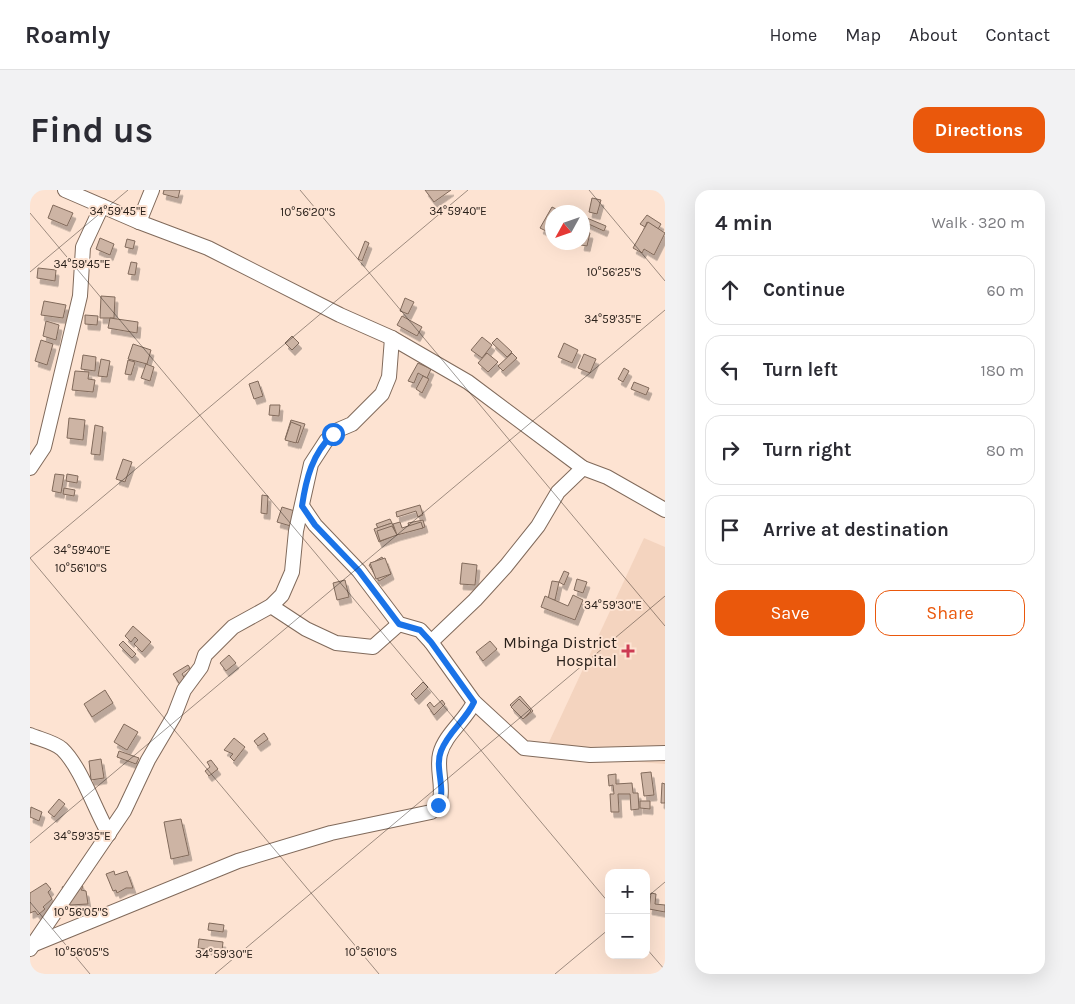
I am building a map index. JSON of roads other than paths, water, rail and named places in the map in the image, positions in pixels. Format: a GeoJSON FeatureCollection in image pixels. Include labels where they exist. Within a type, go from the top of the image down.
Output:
{"type":"FeatureCollection","features":[{"type":"Feature","properties":{"kind":"street"},"geometry":{"type":"LineString","coordinates":[[65,190],[139,222],[208,248],[340,315],[392,338],[468,382],[583,468],[607,477],[665,510]]}},
{"type":"Feature","properties":{"kind":"street"},"geometry":{"type":"LineString","coordinates":[[139,222],[152,190]]}},
{"type":"Feature","properties":{"kind":"street"},"geometry":{"type":"LineString","coordinates":[[30,468],[44,447],[80,296],[84,247],[102,206]]}},
{"type":"Feature","properties":{"kind":"street"},"geometry":{"type":"LineString","coordinates":[[31,946],[124,811],[148,760],[174,716],[184,690],[201,667],[205,655],[233,627],[272,606],[282,595],[292,572],[296,531],[311,464],[322,446],[338,430],[358,419],[385,388],[389,377],[392,338]]}},
{"type":"Feature","properties":{"kind":"street"},"geometry":{"type":"LineString","coordinates":[[431,642],[475,600],[506,566],[538,526],[558,492],[583,468]]}},
{"type":"Feature","properties":{"kind":"street"},"geometry":{"type":"LineString","coordinates":[[302,506],[315,525],[359,571],[399,624],[420,630],[431,642],[474,702],[524,748],[590,755],[665,753]]}},
{"type":"Feature","properties":{"kind":"street"},"geometry":{"type":"LineString","coordinates":[[272,606],[306,629],[336,643],[373,646],[399,624]]}},
{"type":"Feature","properties":{"kind":"street"},"geometry":{"type":"LineString","coordinates":[[31,946],[238,861],[331,833],[431,812],[438,805],[441,797],[440,751],[447,739],[468,714],[474,702]]}},
{"type":"Feature","properties":{"kind":"street"},"geometry":{"type":"LineString","coordinates":[[30,734],[61,748],[78,769],[108,834]]}},
{"type":"Feature","properties":{"kind":"place","name":"Mbinga District Hospital"},"geometry":{"type":"Point","coordinates":[628,651]}}]}
